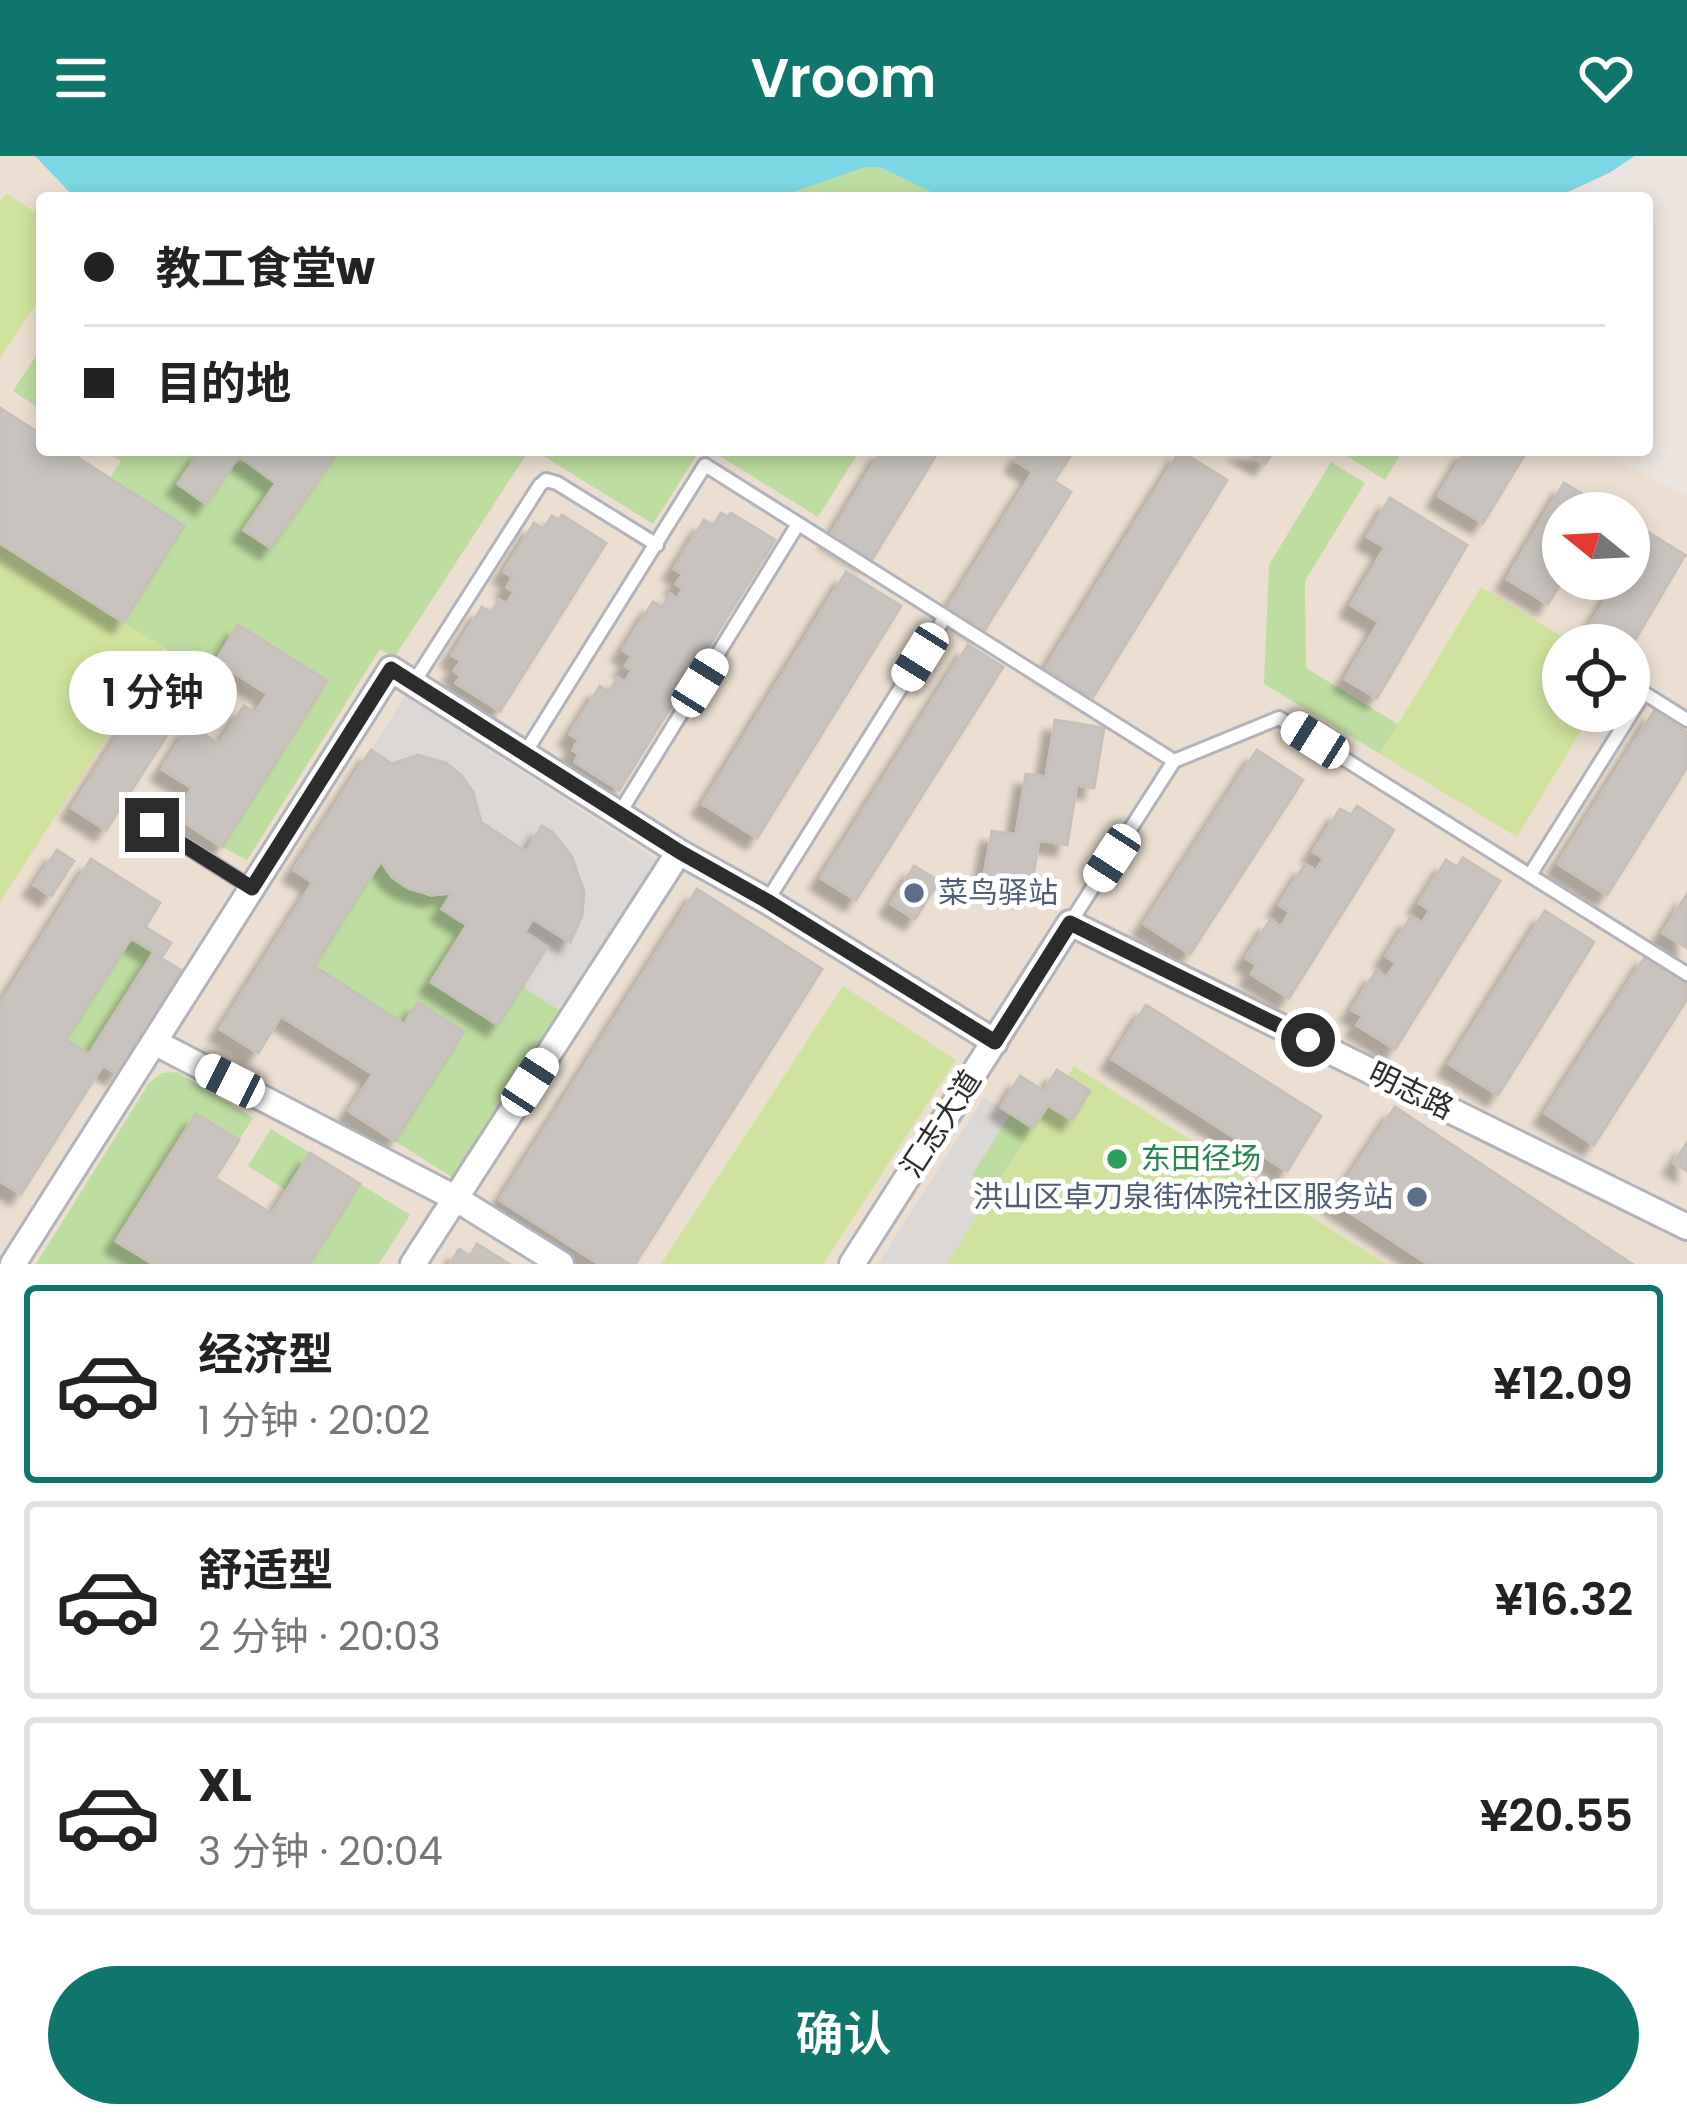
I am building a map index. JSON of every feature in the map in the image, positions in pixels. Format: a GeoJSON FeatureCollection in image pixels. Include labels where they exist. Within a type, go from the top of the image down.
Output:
{"type":"FeatureCollection","features":[{"type":"Feature","properties":{"kind":"street"},"geometry":{"type":"LineString","coordinates":[[14,1264],[391,669],[680,852],[995,1042]]}},
{"type":"Feature","properties":{"kind":"street"},"geometry":{"type":"LineString","coordinates":[[413,1264],[680,852]]}},
{"type":"Feature","properties":{"kind":"street","name":"汇志大道"},"geometry":{"type":"LineString","coordinates":[[851,1264],[1070,923]]}},
{"type":"Feature","properties":{"kind":"street","name":"明志路"},"geometry":{"type":"LineString","coordinates":[[1070,923],[1687,1226]]}},
{"type":"Feature","properties":{"kind":"street"},"geometry":{"type":"LineString","coordinates":[[154,1042],[455,1198],[561,1264]]}},
{"type":"Feature","properties":{"kind":"lane"},"geometry":{"type":"LineString","coordinates":[[524,754],[704,465],[1174,761]]}},
{"type":"Feature","properties":{"kind":"lane"},"geometry":{"type":"LineString","coordinates":[[413,683],[546,481],[557,483],[656,545]]}},
{"type":"Feature","properties":{"kind":"lane"},"geometry":{"type":"LineString","coordinates":[[619,814],[798,524]]}},
{"type":"Feature","properties":{"kind":"lane"},"geometry":{"type":"LineString","coordinates":[[767,901],[945,616]]}},
{"type":"Feature","properties":{"kind":"lane"},"geometry":{"type":"LineString","coordinates":[[1530,875],[1644,693],[1687,720]]}},
{"type":"Feature","properties":{"kind":"lane"},"geometry":{"type":"LineString","coordinates":[[1070,923],[1174,761],[1279,718],[1687,974]]}},
{"type":"Feature","properties":{"kind":"lane"},"geometry":{"type":"LineString","coordinates":[[152,825],[252,888]]}},
{"type":"Feature","properties":{"kind":"shaded area"},"geometry":{"type":"Polygon","coordinates":[[[0,156],[35,156],[69,192],[36,192],[36,456],[1609,456],[1687,496],[1687,1264],[0,1264],[0,156]]]}},
{"type":"Feature","properties":{"kind":"shaded area"},"geometry":{"type":"Polygon","coordinates":[[[405,696],[659,861],[562,1012],[522,986],[524,932],[533,919],[569,942],[582,916],[584,892],[578,868],[559,839],[543,827],[526,852],[481,822],[473,792],[446,763],[418,755],[392,764],[371,750],[405,696]]]}},
{"type":"Feature","properties":{"kind":"shaded area"},"geometry":{"type":"Polygon","coordinates":[[[984,1097],[1011,1113],[972,1175],[993,1190],[946,1264],[878,1264],[984,1097]]]}},
{"type":"Feature","properties":{"kind":"green space"},"geometry":{"type":"Polygon","coordinates":[[[864,167],[880,167],[931,192],[794,192],[864,167]]]}},
{"type":"Feature","properties":{"kind":"green space"},"geometry":{"type":"Polygon","coordinates":[[[6,193],[36,213],[36,304],[0,358],[0,202],[6,193]]]}},
{"type":"Feature","properties":{"kind":"green space"},"geometry":{"type":"Polygon","coordinates":[[[36,356],[36,406],[13,391],[36,356]]]}},
{"type":"Feature","properties":{"kind":"green space"},"geometry":{"type":"Polygon","coordinates":[[[113,456],[197,456],[178,483],[206,503],[239,456],[276,483],[244,529],[271,548],[335,456],[525,456],[394,658],[380,649],[247,860],[222,847],[327,681],[239,625],[207,675],[123,622],[183,526],[110,478],[121,461],[113,456]]]}},
{"type":"Feature","properties":{"kind":"green space"},"geometry":{"type":"Polygon","coordinates":[[[544,456],[696,456],[653,524],[544,456]]]}},
{"type":"Feature","properties":{"kind":"green space"},"geometry":{"type":"Polygon","coordinates":[[[720,456],[856,456],[818,517],[720,456]]]}},
{"type":"Feature","properties":{"kind":"green space"},"geometry":{"type":"Polygon","coordinates":[[[1347,456],[1399,456],[1385,480],[1347,456]]]}},
{"type":"Feature","properties":{"kind":"green space"},"geometry":{"type":"Polygon","coordinates":[[[1331,462],[1365,483],[1305,581],[1306,668],[1398,724],[1380,754],[1264,684],[1269,565],[1331,462]]]}},
{"type":"Feature","properties":{"kind":"green space"},"geometry":{"type":"Polygon","coordinates":[[[0,543],[164,648],[0,902],[0,543]]]}},
{"type":"Feature","properties":{"kind":"green space"},"geometry":{"type":"Polygon","coordinates":[[[1481,587],[1542,624],[1542,732],[1580,732],[1517,837],[1380,754],[1481,587]]]}},
{"type":"Feature","properties":{"kind":"green space"},"geometry":{"type":"Polygon","coordinates":[[[381,861],[411,889],[430,895],[452,893],[442,909],[467,925],[431,983],[497,1025],[522,986],[562,1012],[455,1179],[395,1141],[464,1032],[418,1003],[404,1024],[314,966],[381,861]]]}},
{"type":"Feature","properties":{"kind":"green space"},"geometry":{"type":"Polygon","coordinates":[[[131,938],[154,952],[89,1054],[66,1040],[131,938]]]}},
{"type":"Feature","properties":{"kind":"green space"},"geometry":{"type":"Polygon","coordinates":[[[843,986],[956,1060],[823,1264],[661,1264],[843,986]]]}},
{"type":"Feature","properties":{"kind":"green space","name":"东田径场"},"geometry":{"type":"Polygon","coordinates":[[[1074,1066],[1386,1264],[946,1264],[1048,1105],[1073,1120],[1090,1092],[1067,1077],[1074,1066]]]}},
{"type":"Feature","properties":{"kind":"green space"},"geometry":{"type":"Polygon","coordinates":[[[177,1072],[253,1118],[239,1140],[195,1114],[116,1240],[153,1264],[36,1264],[149,1083],[162,1073],[177,1072]]]}},
{"type":"Feature","properties":{"kind":"green space"},"geometry":{"type":"Polygon","coordinates":[[[1011,1113],[1033,1128],[993,1190],[971,1176],[1011,1113]]]}},
{"type":"Feature","properties":{"kind":"green space"},"geometry":{"type":"Polygon","coordinates":[[[271,1129],[310,1153],[287,1191],[248,1166],[271,1129]]]}},
{"type":"Feature","properties":{"kind":"green space"},"geometry":{"type":"Polygon","coordinates":[[[360,1184],[410,1215],[379,1264],[309,1264],[360,1184]]]}},
{"type":"Feature","properties":{"kind":"water"},"geometry":{"type":"Polygon","coordinates":[[[35,156],[1635,156],[1568,192],[931,192],[880,167],[865,167],[794,192],[69,192],[35,156]]]}},
{"type":"Feature","properties":{"kind":"building"},"geometry":{"type":"Polygon","coordinates":[[[0,408],[36,431],[36,456],[75,456],[184,526],[123,622],[0,543],[0,408]]]}},
{"type":"Feature","properties":{"kind":"building"},"geometry":{"type":"Polygon","coordinates":[[[197,456],[239,456],[206,504],[178,484],[197,456]]]}},
{"type":"Feature","properties":{"kind":"building"},"geometry":{"type":"Polygon","coordinates":[[[239,456],[335,456],[271,548],[244,530],[276,483],[239,456]]]}},
{"type":"Feature","properties":{"kind":"building"},"geometry":{"type":"Polygon","coordinates":[[[878,456],[935,456],[871,561],[830,536],[878,456]]]}},
{"type":"Feature","properties":{"kind":"building"},"geometry":{"type":"Polygon","coordinates":[[[1019,456],[1070,456],[1054,481],[1071,492],[984,631],[948,608],[1033,472],[1016,461],[1019,456]]]}},
{"type":"Feature","properties":{"kind":"building"},"geometry":{"type":"Polygon","coordinates":[[[1177,456],[1188,456],[1227,480],[1093,697],[1046,668],[1177,456]]]}},
{"type":"Feature","properties":{"kind":"building"},"geometry":{"type":"Polygon","coordinates":[[[1462,456],[1524,456],[1483,523],[1438,496],[1462,456]]]}},
{"type":"Feature","properties":{"kind":"building"},"geometry":{"type":"Polygon","coordinates":[[[1564,483],[1579,492],[1559,492],[1564,483]]]}},
{"type":"Feature","properties":{"kind":"building"},"geometry":{"type":"Polygon","coordinates":[[[1390,498],[1467,545],[1377,698],[1345,679],[1379,622],[1351,605],[1385,547],[1367,537],[1390,498]]]}},
{"type":"Feature","properties":{"kind":"building"},"geometry":{"type":"Polygon","coordinates":[[[721,513],[728,517],[731,513],[775,540],[619,790],[575,762],[579,754],[573,750],[579,740],[570,734],[600,686],[609,692],[618,678],[625,682],[632,670],[625,666],[632,656],[623,650],[653,602],[662,607],[670,594],[677,599],[683,589],[676,584],[683,574],[674,569],[704,520],[713,526],[721,513]]]}},
{"type":"Feature","properties":{"kind":"building"},"geometry":{"type":"Polygon","coordinates":[[[562,515],[606,543],[500,711],[456,683],[461,676],[454,671],[461,661],[452,655],[482,607],[491,613],[499,600],[506,604],[514,592],[507,587],[513,577],[504,572],[534,523],[543,529],[552,516],[559,520],[562,515]]]}},
{"type":"Feature","properties":{"kind":"building"},"geometry":{"type":"Polygon","coordinates":[[[1542,520],[1542,600],[1550,600],[1548,604],[1507,579],[1542,520]]]}},
{"type":"Feature","properties":{"kind":"building"},"geometry":{"type":"Polygon","coordinates":[[[1650,533],[1685,555],[1644,624],[1591,624],[1605,600],[1650,600],[1650,533]]]}},
{"type":"Feature","properties":{"kind":"building"},"geometry":{"type":"Polygon","coordinates":[[[846,572],[901,606],[757,838],[703,804],[846,572]]]}},
{"type":"Feature","properties":{"kind":"building"},"geometry":{"type":"Polygon","coordinates":[[[238,625],[327,681],[222,847],[175,816],[192,788],[162,769],[190,725],[219,744],[244,706],[255,713],[268,694],[216,661],[238,625]]]}},
{"type":"Feature","properties":{"kind":"building"},"geometry":{"type":"Polygon","coordinates":[[[968,645],[1003,667],[856,900],[821,878],[968,645]]]}},
{"type":"Feature","properties":{"kind":"building"},"geometry":{"type":"Polygon","coordinates":[[[149,687],[183,710],[106,830],[72,808],[149,687]]]}},
{"type":"Feature","properties":{"kind":"building"},"geometry":{"type":"Polygon","coordinates":[[[1654,711],[1687,732],[1687,767],[1607,895],[1558,864],[1641,732],[1650,732],[1654,711]]]}},
{"type":"Feature","properties":{"kind":"building"},"geometry":{"type":"Polygon","coordinates":[[[1055,720],[1104,728],[1094,788],[1077,785],[1067,845],[1039,840],[1030,895],[982,888],[992,831],[1016,835],[1026,774],[1046,777],[1055,720]]]}},
{"type":"Feature","properties":{"kind":"building"},"geometry":{"type":"Polygon","coordinates":[[[371,750],[392,764],[418,755],[446,763],[473,792],[481,822],[526,852],[542,826],[552,832],[572,857],[584,892],[582,916],[570,942],[533,919],[524,932],[547,947],[498,1025],[431,982],[467,925],[442,909],[452,893],[431,895],[408,888],[381,861],[314,966],[404,1024],[418,1002],[464,1032],[395,1141],[349,1111],[373,1074],[281,1016],[258,1053],[220,1029],[313,882],[294,870],[371,750]]]}},
{"type":"Feature","properties":{"kind":"building"},"geometry":{"type":"Polygon","coordinates":[[[1257,750],[1303,780],[1190,954],[1144,924],[1257,750]]]}},
{"type":"Feature","properties":{"kind":"building"},"geometry":{"type":"Polygon","coordinates":[[[1357,806],[1394,830],[1289,998],[1251,974],[1257,965],[1246,958],[1270,920],[1281,927],[1290,912],[1279,905],[1305,864],[1316,871],[1324,858],[1313,852],[1340,809],[1351,815],[1357,806]]]}},
{"type":"Feature","properties":{"kind":"building"},"geometry":{"type":"Polygon","coordinates":[[[57,850],[74,861],[51,896],[34,885],[57,850]]]}},
{"type":"Feature","properties":{"kind":"building"},"geometry":{"type":"Polygon","coordinates":[[[1463,858],[1500,881],[1395,1049],[1357,1025],[1363,1016],[1352,1010],[1376,971],[1386,978],[1396,963],[1386,956],[1411,916],[1422,923],[1430,910],[1419,903],[1446,860],[1457,867],[1463,858]]]}},
{"type":"Feature","properties":{"kind":"building"},"geometry":{"type":"Polygon","coordinates":[[[91,859],[160,903],[145,927],[171,943],[161,958],[182,971],[117,1074],[103,1065],[21,1194],[0,1181],[0,1005],[91,859]],[[131,938],[66,1040],[89,1054],[154,952],[131,938]]]}},
{"type":"Feature","properties":{"kind":"building"},"geometry":{"type":"Polygon","coordinates":[[[914,866],[939,881],[915,919],[891,904],[914,866]]]}},
{"type":"Feature","properties":{"kind":"building"},"geometry":{"type":"Polygon","coordinates":[[[697,889],[822,969],[635,1264],[599,1264],[500,1200],[697,889]]]}},
{"type":"Feature","properties":{"kind":"building"},"geometry":{"type":"Polygon","coordinates":[[[1687,894],[1687,948],[1663,933],[1687,894]]]}},
{"type":"Feature","properties":{"kind":"building"},"geometry":{"type":"Polygon","coordinates":[[[1545,911],[1594,942],[1498,1095],[1449,1064],[1545,911]]]}},
{"type":"Feature","properties":{"kind":"building"},"geometry":{"type":"Polygon","coordinates":[[[1647,954],[1687,980],[1687,999],[1594,1145],[1545,1113],[1647,954]]]}},
{"type":"Feature","properties":{"kind":"building"},"geometry":{"type":"Polygon","coordinates":[[[1146,1005],[1321,1116],[1287,1171],[1112,1059],[1146,1005]]]}},
{"type":"Feature","properties":{"kind":"building"},"geometry":{"type":"Polygon","coordinates":[[[1057,1070],[1090,1091],[1072,1120],[1048,1105],[1033,1128],[1001,1107],[1020,1076],[1044,1091],[1057,1070]]]}},
{"type":"Feature","properties":{"kind":"building"},"geometry":{"type":"Polygon","coordinates":[[[1395,1107],[1632,1264],[1428,1264],[1333,1201],[1395,1107]]]}},
{"type":"Feature","properties":{"kind":"building"},"geometry":{"type":"Polygon","coordinates":[[[196,1114],[239,1140],[215,1178],[272,1214],[310,1153],[360,1184],[309,1264],[153,1264],[116,1241],[196,1114]]]}},
{"type":"Feature","properties":{"kind":"building"},"geometry":{"type":"Polygon","coordinates":[[[1687,1143],[1687,1171],[1674,1163],[1687,1143]]]}},
{"type":"Feature","properties":{"kind":"building"},"geometry":{"type":"Polygon","coordinates":[[[477,1244],[509,1264],[450,1264],[459,1249],[470,1256],[477,1244]]]}},
{"type":"Feature","properties":{"kind":"place","name":"菜鸟驿站"},"geometry":{"type":"Point","coordinates":[914,893]}},
{"type":"Feature","properties":{"kind":"place","name":"东田径场"},"geometry":{"type":"Point","coordinates":[1117,1159]}},
{"type":"Feature","properties":{"kind":"place","name":"洪山区卓刀泉街体院社区服务站"},"geometry":{"type":"Point","coordinates":[1417,1197]}},
{"type":"Feature","properties":{"kind":"route"},"geometry":{"type":"LineString","coordinates":[[152,825],[252,888],[391,669],[680,852],[995,1042],[1070,923],[1308,1040]]}}]}
